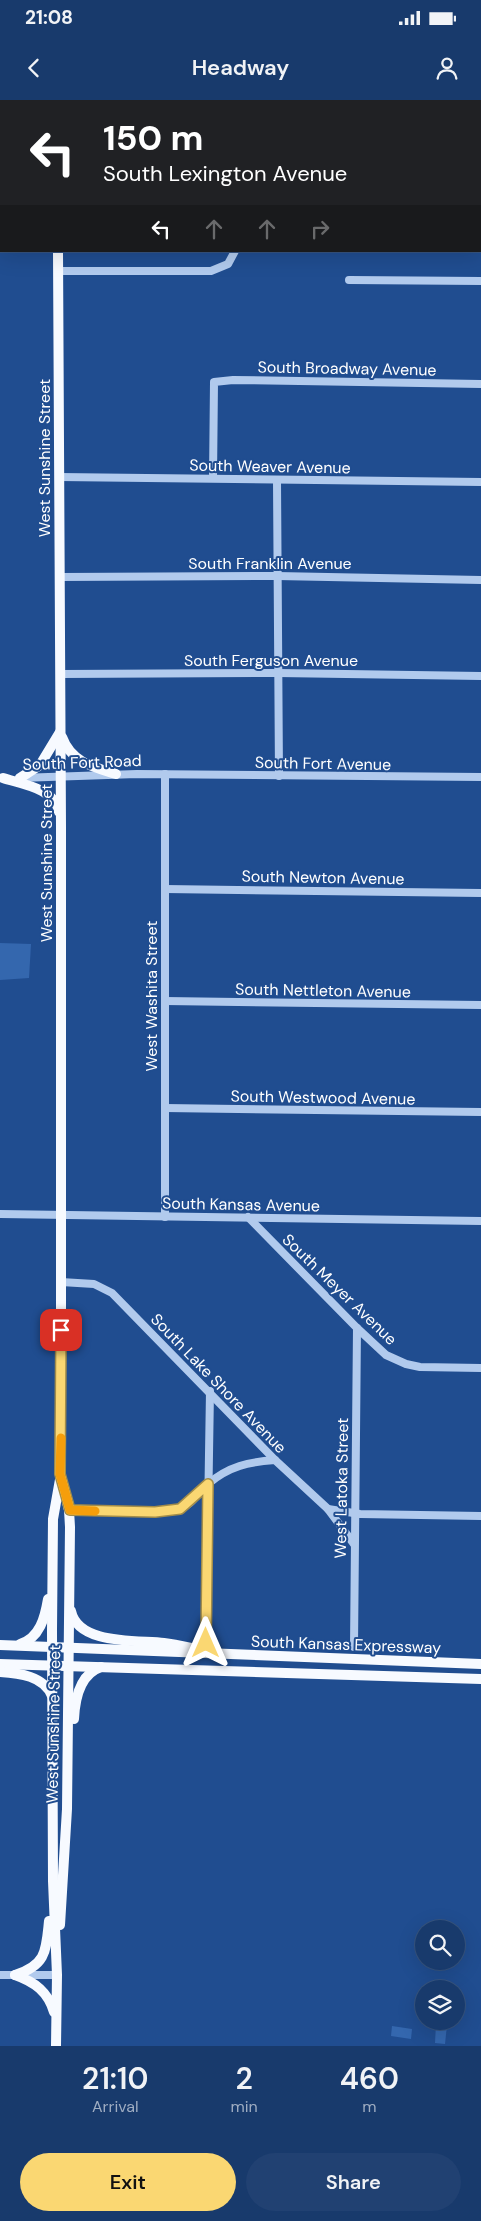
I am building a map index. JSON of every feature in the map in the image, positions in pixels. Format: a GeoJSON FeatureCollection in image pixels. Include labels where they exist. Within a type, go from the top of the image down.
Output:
{"type":"FeatureCollection","features":[{"type":"Feature","properties":{"kind":"main road","name":"West Sunshine Street"},"geometry":{"type":"LineString","coordinates":[[57,1976],[53,1881],[52,1646],[53,1519],[60,1474],[61,1282],[62,828],[60,776],[58,252]]}},
{"type":"Feature","properties":{"kind":"main road"},"geometry":{"type":"LineString","coordinates":[[60,732],[66,748],[77,758],[97,769],[116,774]]}},
{"type":"Feature","properties":{"kind":"main road"},"geometry":{"type":"LineString","coordinates":[[20,778],[40,766],[60,732]]}},
{"type":"Feature","properties":{"kind":"main road"},"geometry":{"type":"LineString","coordinates":[[1,778],[32,787],[49,796],[58,805],[62,828]]}},
{"type":"Feature","properties":{"kind":"main road","name":"West Sunshine Street"},"geometry":{"type":"LineString","coordinates":[[56,2046],[57,1976],[68,1809],[70,1604],[70,1510],[60,1474]]}},
{"type":"Feature","properties":{"kind":"main road"},"geometry":{"type":"LineString","coordinates":[[16,1645],[33,1636],[45,1615],[53,1519]]}},
{"type":"Feature","properties":{"kind":"main road"},"geometry":{"type":"LineString","coordinates":[[70,1604],[77,1624],[93,1634],[114,1639],[166,1643],[211,1654]]}},
{"type":"Feature","properties":{"kind":"main road","name":"South Kansas Expressway"},"geometry":{"type":"LineString","coordinates":[[0,1645],[481,1664]]}},
{"type":"Feature","properties":{"kind":"main road","name":"South Kansas Expressway"},"geometry":{"type":"LineString","coordinates":[[0,1664],[52,1664],[481,1679]]}},
{"type":"Feature","properties":{"kind":"main road"},"geometry":{"type":"LineString","coordinates":[[68,1809],[78,1693],[88,1675],[104,1666]]}},
{"type":"Feature","properties":{"kind":"main road"},"geometry":{"type":"LineString","coordinates":[[0,1672],[21,1674],[33,1678],[47,1687],[52,1696]]}},
{"type":"Feature","properties":{"kind":"main road"},"geometry":{"type":"LineString","coordinates":[[15,1975],[34,1968],[45,1952],[53,1881]]}},
{"type":"Feature","properties":{"kind":"main road"},"geometry":{"type":"LineString","coordinates":[[15,1975],[29,1981],[43,1991],[49,2000],[56,2019]]}},
{"type":"Feature","properties":{"kind":"street"},"geometry":{"type":"LineString","coordinates":[[58,271],[211,271],[228,264],[234,252]]}},
{"type":"Feature","properties":{"kind":"street"},"geometry":{"type":"LineString","coordinates":[[349,280],[481,281]]}},
{"type":"Feature","properties":{"kind":"street","name":"South Broadway Avenue"},"geometry":{"type":"LineString","coordinates":[[213,478],[214,382],[234,380],[481,384]]}},
{"type":"Feature","properties":{"kind":"street","name":"South Weaver Avenue"},"geometry":{"type":"LineString","coordinates":[[59,477],[481,482]]}},
{"type":"Feature","properties":{"kind":"street"},"geometry":{"type":"LineString","coordinates":[[277,480],[279,776]]}},
{"type":"Feature","properties":{"kind":"street","name":"South Franklin Avenue"},"geometry":{"type":"LineString","coordinates":[[60,577],[277,576],[481,580]]}},
{"type":"Feature","properties":{"kind":"street","name":"South Ferguson Avenue"},"geometry":{"type":"LineString","coordinates":[[60,674],[278,673],[481,676]]}},
{"type":"Feature","properties":{"kind":"street","name":"South Fort Avenue"},"geometry":{"type":"LineString","coordinates":[[165,774],[481,777]]}},
{"type":"Feature","properties":{"kind":"street","name":"South Fort Road"},"geometry":{"type":"LineString","coordinates":[[1,778],[165,774]]}},
{"type":"Feature","properties":{"kind":"street","name":"West Washita Street"},"geometry":{"type":"LineString","coordinates":[[165,774],[165,1217]]}},
{"type":"Feature","properties":{"kind":"street","name":"South Newton Avenue"},"geometry":{"type":"LineString","coordinates":[[165,889],[481,893]]}},
{"type":"Feature","properties":{"kind":"street","name":"South Nettleton Avenue"},"geometry":{"type":"LineString","coordinates":[[165,1001],[481,1005]]}},
{"type":"Feature","properties":{"kind":"street","name":"South Westwood Avenue"},"geometry":{"type":"LineString","coordinates":[[165,1108],[481,1112]]}},
{"type":"Feature","properties":{"kind":"street","name":"South Kansas Avenue"},"geometry":{"type":"LineString","coordinates":[[0,1214],[481,1220]]}},
{"type":"Feature","properties":{"kind":"street","name":"South Meyer Avenue"},"geometry":{"type":"LineString","coordinates":[[248,1217],[386,1355],[406,1364],[428,1368],[481,1368]]}},
{"type":"Feature","properties":{"kind":"street","name":"South Lake Shore Avenue"},"geometry":{"type":"LineString","coordinates":[[61,1282],[89,1283],[108,1290],[210,1391],[275,1460],[328,1510],[354,1546]]}},
{"type":"Feature","properties":{"kind":"street","name":"West Latoka Street"},"geometry":{"type":"LineString","coordinates":[[354,1647],[357,1328]]}},
{"type":"Feature","properties":{"kind":"street"},"geometry":{"type":"LineString","coordinates":[[206,1643],[210,1391]]}},
{"type":"Feature","properties":{"kind":"street"},"geometry":{"type":"LineString","coordinates":[[70,1510],[155,1512],[180,1509],[208,1484],[240,1464],[275,1460]]}},
{"type":"Feature","properties":{"kind":"street"},"geometry":{"type":"LineString","coordinates":[[328,1510],[360,1514],[481,1516]]}},
{"type":"Feature","properties":{"kind":"street"},"geometry":{"type":"LineString","coordinates":[[0,1975],[57,1976]]}},
{"type":"Feature","properties":{"kind":"shaded area"},"geometry":{"type":"Polygon","coordinates":[[[0,943],[31,944],[29,978],[0,980],[0,943]]]}},
{"type":"Feature","properties":{"kind":"shaded area"},"geometry":{"type":"Polygon","coordinates":[[[392,2026],[412,2029],[411,2039],[391,2036],[392,2026]]]}},
{"type":"Feature","properties":{"kind":"shaded area"},"geometry":{"type":"Polygon","coordinates":[[[436,2030],[446,2030],[445,2044],[435,2043],[436,2030]]]}},
{"type":"Feature","properties":{"kind":"slow traffic"},"geometry":{"type":"LineString","coordinates":[[61,1438],[60,1474],[70,1510],[95,1511]]}},
{"type":"Feature","properties":{"kind":"route"},"geometry":{"type":"LineString","coordinates":[[61,1330],[60,1474],[70,1510],[155,1512],[180,1509],[195,1498],[208,1484],[206,1643]]}}]}
